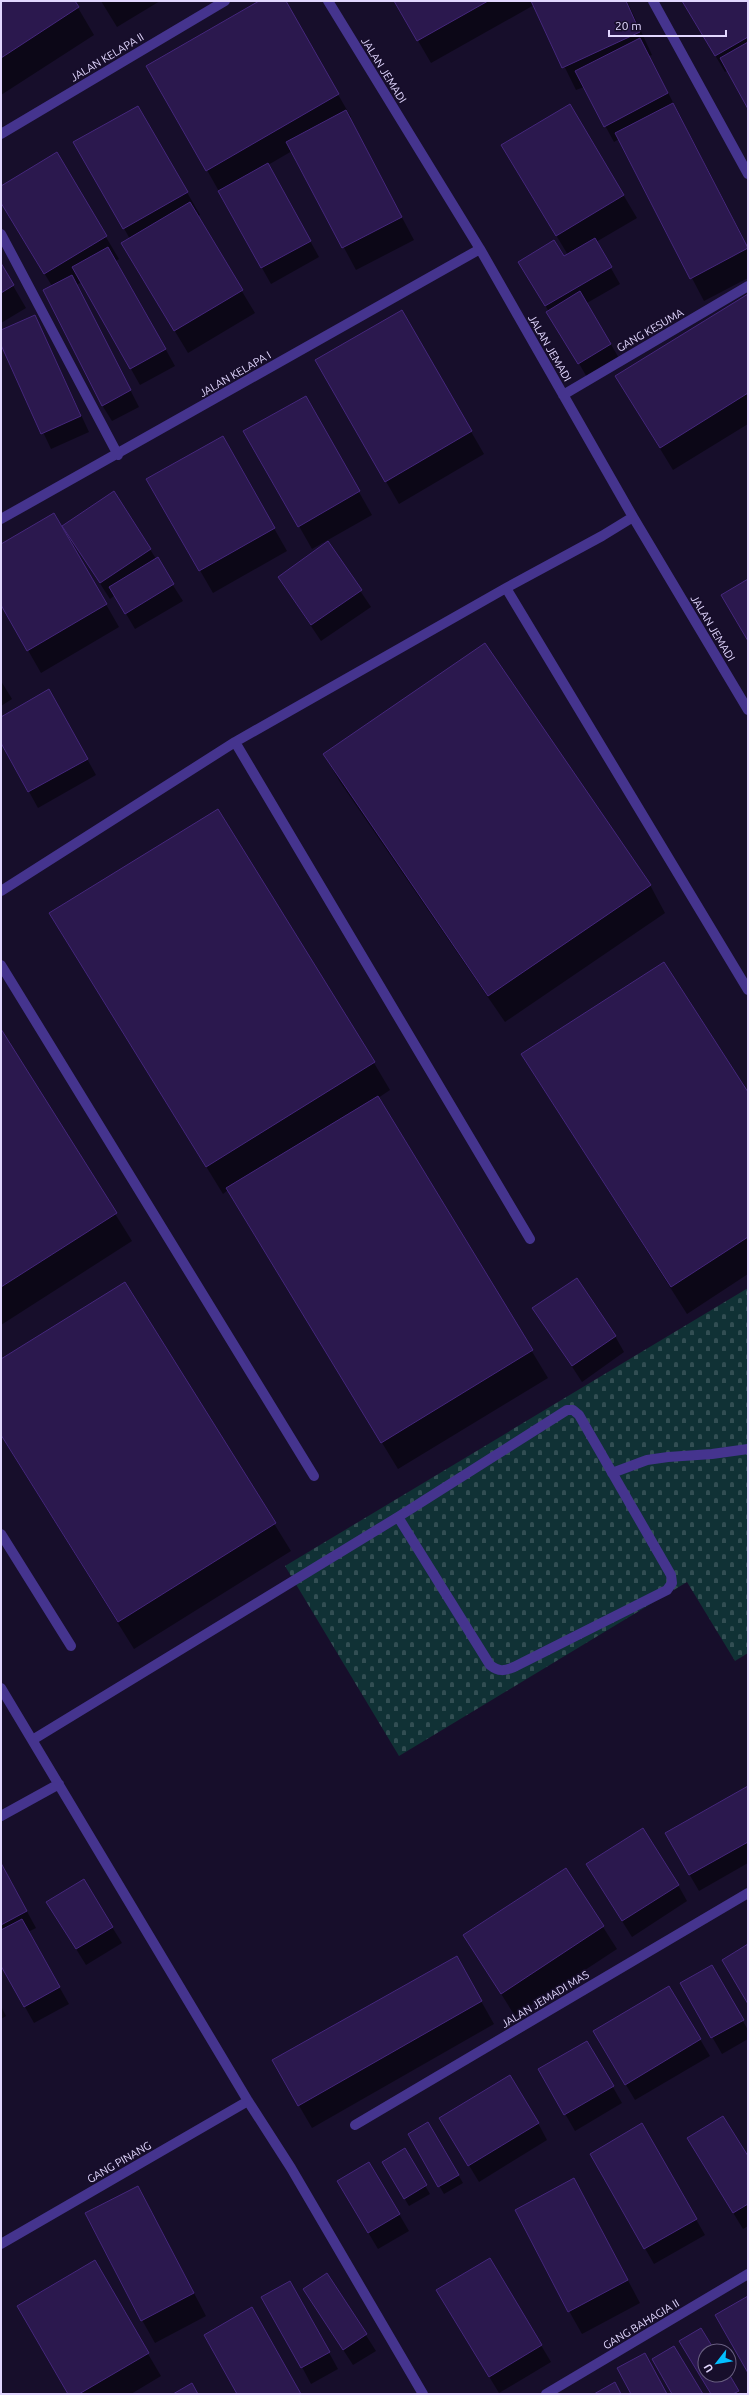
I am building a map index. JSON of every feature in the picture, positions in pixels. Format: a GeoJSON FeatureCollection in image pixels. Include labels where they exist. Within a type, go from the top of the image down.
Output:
{"type":"FeatureCollection","features":[{"type":"Feature","properties":{"kind":"street","name":"JALAN KELAPA II"},"geometry":{"type":"LineString","coordinates":[[1,134],[225,1]]}},
{"type":"Feature","properties":{"kind":"street","name":"JALAN JEMADI"},"geometry":{"type":"LineString","coordinates":[[328,1],[480,249],[633,517],[748,710]]}},
{"type":"Feature","properties":{"kind":"street"},"geometry":{"type":"LineString","coordinates":[[653,1],[748,174]]}},
{"type":"Feature","properties":{"kind":"street"},"geometry":{"type":"LineString","coordinates":[[1,234],[118,455]]}},
{"type":"Feature","properties":{"kind":"street","name":"JALAN KELAPA I"},"geometry":{"type":"LineString","coordinates":[[1,519],[118,455],[480,249]]}},
{"type":"Feature","properties":{"kind":"street","name":"GANG KESUMA"},"geometry":{"type":"LineString","coordinates":[[563,395],[748,286]]}},
{"type":"Feature","properties":{"kind":"street"},"geometry":{"type":"LineString","coordinates":[[1,891],[235,742],[506,588],[602,536],[633,517]]}},
{"type":"Feature","properties":{"kind":"street"},"geometry":{"type":"LineString","coordinates":[[506,588],[748,990]]}},
{"type":"Feature","properties":{"kind":"street"},"geometry":{"type":"LineString","coordinates":[[235,742],[530,1239]]}},
{"type":"Feature","properties":{"kind":"street"},"geometry":{"type":"LineString","coordinates":[[1,965],[314,1476]]}},
{"type":"Feature","properties":{"kind":"street"},"geometry":{"type":"LineString","coordinates":[[34,1739],[398,1517],[567,1410],[573,1410],[579,1414],[671,1574],[670,1588],[514,1667],[504,1671],[496,1670],[490,1666],[398,1517]]}},
{"type":"Feature","properties":{"kind":"street"},"geometry":{"type":"LineString","coordinates":[[612,1473],[647,1460],[748,1449]]}},
{"type":"Feature","properties":{"kind":"street"},"geometry":{"type":"LineString","coordinates":[[1,1534],[71,1646]]}},
{"type":"Feature","properties":{"kind":"street"},"geometry":{"type":"LineString","coordinates":[[1,1688],[34,1739],[59,1784],[248,2101],[291,2168],[424,2394]]}},
{"type":"Feature","properties":{"kind":"street"},"geometry":{"type":"LineString","coordinates":[[1,1816],[59,1784]]}},
{"type":"Feature","properties":{"kind":"street","name":"JALAN JEMADI MAS"},"geometry":{"type":"LineString","coordinates":[[355,2125],[748,1893]]}},
{"type":"Feature","properties":{"kind":"street","name":"GANG PINANG"},"geometry":{"type":"LineString","coordinates":[[1,2244],[248,2101]]}},
{"type":"Feature","properties":{"kind":"street","name":"GANG BAHAGIA II"},"geometry":{"type":"LineString","coordinates":[[546,2394],[748,2274]]}},
{"type":"Feature","properties":{"kind":"green space"},"geometry":{"type":"Polygon","coordinates":[[[748,1288],[748,1653],[735,1661],[687,1582],[399,1756],[285,1566],[748,1288]]]}},
{"type":"Feature","properties":{"kind":"building"},"geometry":{"type":"Polygon","coordinates":[[[1,1],[75,1],[79,7],[1,58],[1,1]]]}},
{"type":"Feature","properties":{"kind":"building"},"geometry":{"type":"Polygon","coordinates":[[[259,1],[286,1],[339,94],[206,171],[146,66],[259,1]]]}},
{"type":"Feature","properties":{"kind":"building"},"geometry":{"type":"Polygon","coordinates":[[[394,1],[488,1],[417,41],[394,1]]]}},
{"type":"Feature","properties":{"kind":"building"},"geometry":{"type":"Polygon","coordinates":[[[531,1],[626,1],[640,32],[562,68],[531,1]]]}},
{"type":"Feature","properties":{"kind":"building"},"geometry":{"type":"Polygon","coordinates":[[[682,1],[748,1],[748,37],[715,56],[682,1]]]}},
{"type":"Feature","properties":{"kind":"building"},"geometry":{"type":"Polygon","coordinates":[[[640,38],[668,93],[604,127],[575,71],[640,38]]]}},
{"type":"Feature","properties":{"kind":"building"},"geometry":{"type":"Polygon","coordinates":[[[748,42],[748,109],[720,58],[748,42]]]}},
{"type":"Feature","properties":{"kind":"building"},"geometry":{"type":"Polygon","coordinates":[[[673,103],[748,248],[690,279],[615,133],[673,103]]]}},
{"type":"Feature","properties":{"kind":"building"},"geometry":{"type":"Polygon","coordinates":[[[570,104],[624,195],[556,236],[501,145],[570,104]]]}},
{"type":"Feature","properties":{"kind":"building"},"geometry":{"type":"Polygon","coordinates":[[[138,106],[188,192],[123,229],[73,142],[138,106]]]}},
{"type":"Feature","properties":{"kind":"building"},"geometry":{"type":"Polygon","coordinates":[[[346,110],[402,217],[342,248],[286,142],[346,110]]]}},
{"type":"Feature","properties":{"kind":"building"},"geometry":{"type":"Polygon","coordinates":[[[57,152],[107,236],[44,274],[1,203],[1,186],[57,152]]]}},
{"type":"Feature","properties":{"kind":"building"},"geometry":{"type":"Polygon","coordinates":[[[268,163],[311,241],[261,268],[218,191],[268,163]]]}},
{"type":"Feature","properties":{"kind":"building"},"geometry":{"type":"Polygon","coordinates":[[[190,202],[243,290],[174,331],[121,243],[190,202]]]}},
{"type":"Feature","properties":{"kind":"building"},"geometry":{"type":"Polygon","coordinates":[[[595,238],[612,267],[545,306],[518,262],[554,240],[564,256],[595,238]]]}},
{"type":"Feature","properties":{"kind":"building"},"geometry":{"type":"Polygon","coordinates":[[[108,247],[166,349],[130,369],[72,267],[108,247]]]}},
{"type":"Feature","properties":{"kind":"building"},"geometry":{"type":"Polygon","coordinates":[[[1,263],[14,285],[1,293],[1,263]]]}},
{"type":"Feature","properties":{"kind":"building"},"geometry":{"type":"Polygon","coordinates":[[[72,275],[131,390],[102,406],[43,290],[72,275]]]}},
{"type":"Feature","properties":{"kind":"building"},"geometry":{"type":"Polygon","coordinates":[[[580,291],[611,344],[578,364],[546,312],[580,291]]]}},
{"type":"Feature","properties":{"kind":"building"},"geometry":{"type":"Polygon","coordinates":[[[748,294],[748,393],[660,448],[615,376],[748,294]]]}},
{"type":"Feature","properties":{"kind":"building"},"geometry":{"type":"Polygon","coordinates":[[[402,310],[472,431],[385,482],[315,360],[402,310]]]}},
{"type":"Feature","properties":{"kind":"building"},"geometry":{"type":"Polygon","coordinates":[[[35,315],[81,416],[41,434],[1,345],[1,330],[35,315]]]}},
{"type":"Feature","properties":{"kind":"building"},"geometry":{"type":"Polygon","coordinates":[[[306,396],[360,491],[298,527],[243,431],[306,396]]]}},
{"type":"Feature","properties":{"kind":"building"},"geometry":{"type":"Polygon","coordinates":[[[223,436],[275,528],[199,571],[146,479],[223,436]]]}},
{"type":"Feature","properties":{"kind":"building"},"geometry":{"type":"Polygon","coordinates":[[[114,491],[151,549],[100,583],[62,526],[114,491]]]}},
{"type":"Feature","properties":{"kind":"building"},"geometry":{"type":"Polygon","coordinates":[[[54,513],[107,604],[27,651],[1,605],[1,544],[54,513]]]}},
{"type":"Feature","properties":{"kind":"building"},"geometry":{"type":"Polygon","coordinates":[[[328,541],[362,590],[311,625],[278,577],[328,541]]]}},
{"type":"Feature","properties":{"kind":"building"},"geometry":{"type":"Polygon","coordinates":[[[158,557],[174,584],[125,614],[109,587],[158,557]]]}},
{"type":"Feature","properties":{"kind":"building"},"geometry":{"type":"Polygon","coordinates":[[[748,579],[748,641],[721,595],[748,579]]]}},
{"type":"Feature","properties":{"kind":"building"},"geometry":{"type":"Polygon","coordinates":[[[485,643],[651,885],[488,996],[323,754],[485,643]]]}},
{"type":"Feature","properties":{"kind":"building"},"geometry":{"type":"Polygon","coordinates":[[[49,689],[88,759],[28,792],[1,743],[1,717],[49,689]]]}},
{"type":"Feature","properties":{"kind":"building"},"geometry":{"type":"Polygon","coordinates":[[[218,809],[375,1062],[206,1167],[49,913],[218,809]]]}},
{"type":"Feature","properties":{"kind":"building"},"geometry":{"type":"Polygon","coordinates":[[[664,962],[748,1092],[748,1237],[671,1287],[521,1054],[664,962]]]}},
{"type":"Feature","properties":{"kind":"building"},"geometry":{"type":"Polygon","coordinates":[[[1,1029],[117,1213],[1,1287],[1,1029]]]}},
{"type":"Feature","properties":{"kind":"building"},"geometry":{"type":"Polygon","coordinates":[[[378,1096],[533,1350],[381,1443],[226,1188],[378,1096]]]}},
{"type":"Feature","properties":{"kind":"building"},"geometry":{"type":"Polygon","coordinates":[[[577,1278],[616,1336],[572,1366],[532,1308],[577,1278]]]}},
{"type":"Feature","properties":{"kind":"building"},"geometry":{"type":"Polygon","coordinates":[[[125,1282],[276,1523],[118,1622],[1,1435],[1,1359],[125,1282]]]}},
{"type":"Feature","properties":{"kind":"building"},"geometry":{"type":"Polygon","coordinates":[[[748,1786],[748,1842],[689,1875],[665,1833],[748,1786]]]}},
{"type":"Feature","properties":{"kind":"building"},"geometry":{"type":"Polygon","coordinates":[[[643,1828],[679,1885],[622,1921],[586,1864],[643,1828]]]}},
{"type":"Feature","properties":{"kind":"building"},"geometry":{"type":"Polygon","coordinates":[[[1,1863],[27,1911],[1,1925],[1,1863]]]}},
{"type":"Feature","properties":{"kind":"building"},"geometry":{"type":"Polygon","coordinates":[[[566,1868],[604,1926],[501,1994],[463,1935],[566,1868]]]}},
{"type":"Feature","properties":{"kind":"building"},"geometry":{"type":"Polygon","coordinates":[[[84,1879],[113,1927],[76,1949],[46,1902],[84,1879]]]}},
{"type":"Feature","properties":{"kind":"building"},"geometry":{"type":"Polygon","coordinates":[[[22,1919],[60,1987],[24,2007],[1,1966],[1,1930],[22,1919]]]}},
{"type":"Feature","properties":{"kind":"building"},"geometry":{"type":"Polygon","coordinates":[[[748,1944],[748,2004],[722,1960],[748,1944]]]}},
{"type":"Feature","properties":{"kind":"building"},"geometry":{"type":"Polygon","coordinates":[[[457,1956],[482,2001],[298,2106],[272,2060],[457,1956]]]}},
{"type":"Feature","properties":{"kind":"building"},"geometry":{"type":"Polygon","coordinates":[[[712,1965],[744,2020],[711,2038],[680,1983],[712,1965]]]}},
{"type":"Feature","properties":{"kind":"building"},"geometry":{"type":"Polygon","coordinates":[[[669,1986],[701,2039],[625,2085],[593,2031],[669,1986]]]}},
{"type":"Feature","properties":{"kind":"building"},"geometry":{"type":"Polygon","coordinates":[[[587,2041],[614,2086],[564,2115],[538,2069],[587,2041]]]}},
{"type":"Feature","properties":{"kind":"building"},"geometry":{"type":"Polygon","coordinates":[[[510,2075],[539,2123],[468,2166],[439,2118],[510,2075]]]}},
{"type":"Feature","properties":{"kind":"building"},"geometry":{"type":"Polygon","coordinates":[[[723,2116],[748,2156],[748,2204],[733,2213],[687,2138],[723,2116]]]}},
{"type":"Feature","properties":{"kind":"building"},"geometry":{"type":"Polygon","coordinates":[[[428,2122],[459,2175],[438,2187],[408,2134],[428,2122]]]}},
{"type":"Feature","properties":{"kind":"building"},"geometry":{"type":"Polygon","coordinates":[[[642,2123],[697,2219],[644,2249],[590,2154],[642,2123]]]}},
{"type":"Feature","properties":{"kind":"building"},"geometry":{"type":"Polygon","coordinates":[[[405,2148],[427,2185],[404,2199],[382,2162],[405,2148]]]}},
{"type":"Feature","properties":{"kind":"building"},"geometry":{"type":"Polygon","coordinates":[[[369,2162],[400,2214],[368,2233],[337,2181],[369,2162]]]}},
{"type":"Feature","properties":{"kind":"building"},"geometry":{"type":"Polygon","coordinates":[[[574,2178],[628,2280],[568,2312],[515,2210],[574,2178]]]}},
{"type":"Feature","properties":{"kind":"building"},"geometry":{"type":"Polygon","coordinates":[[[138,2186],[194,2293],[141,2321],[85,2213],[138,2186]]]}},
{"type":"Feature","properties":{"kind":"building"},"geometry":{"type":"Polygon","coordinates":[[[490,2258],[542,2345],[489,2377],[436,2290],[490,2258]]]}},
{"type":"Feature","properties":{"kind":"building"},"geometry":{"type":"Polygon","coordinates":[[[95,2260],[149,2353],[79,2394],[68,2394],[17,2306],[95,2260]]]}},
{"type":"Feature","properties":{"kind":"building"},"geometry":{"type":"Polygon","coordinates":[[[327,2273],[367,2334],[343,2350],[303,2289],[327,2273]]]}},
{"type":"Feature","properties":{"kind":"building"},"geometry":{"type":"Polygon","coordinates":[[[290,2281],[330,2352],[301,2368],[261,2297],[290,2281]]]}},
{"type":"Feature","properties":{"kind":"building"},"geometry":{"type":"Polygon","coordinates":[[[748,2296],[748,2373],[737,2354],[737,2343],[731,2343],[715,2315],[748,2296]]]}},
{"type":"Feature","properties":{"kind":"building"},"geometry":{"type":"Polygon","coordinates":[[[252,2307],[301,2394],[237,2394],[204,2335],[252,2307]]]}},
{"type":"Feature","properties":{"kind":"building"},"geometry":{"type":"Polygon","coordinates":[[[701,2328],[710,2343],[697,2343],[697,2371],[679,2341],[701,2328]]]}},
{"type":"Feature","properties":{"kind":"building"},"geometry":{"type":"Polygon","coordinates":[[[674,2346],[703,2394],[672,2394],[652,2359],[674,2346]]]}},
{"type":"Feature","properties":{"kind":"building"},"geometry":{"type":"Polygon","coordinates":[[[645,2353],[667,2394],[631,2394],[617,2368],[645,2353]]]}},
{"type":"Feature","properties":{"kind":"building"},"geometry":{"type":"Polygon","coordinates":[[[615,2382],[621,2394],[594,2394],[615,2382]]]}},
{"type":"Feature","properties":{"kind":"building"},"geometry":{"type":"Polygon","coordinates":[[[192,2383],[198,2394],[173,2394],[192,2383]]]}},
{"type":"Feature","properties":{"kind":"building"},"geometry":{"type":"Polygon","coordinates":[[[704,2383],[734,2383],[739,2391],[733,2394],[711,2394],[704,2383]]]}}]}
